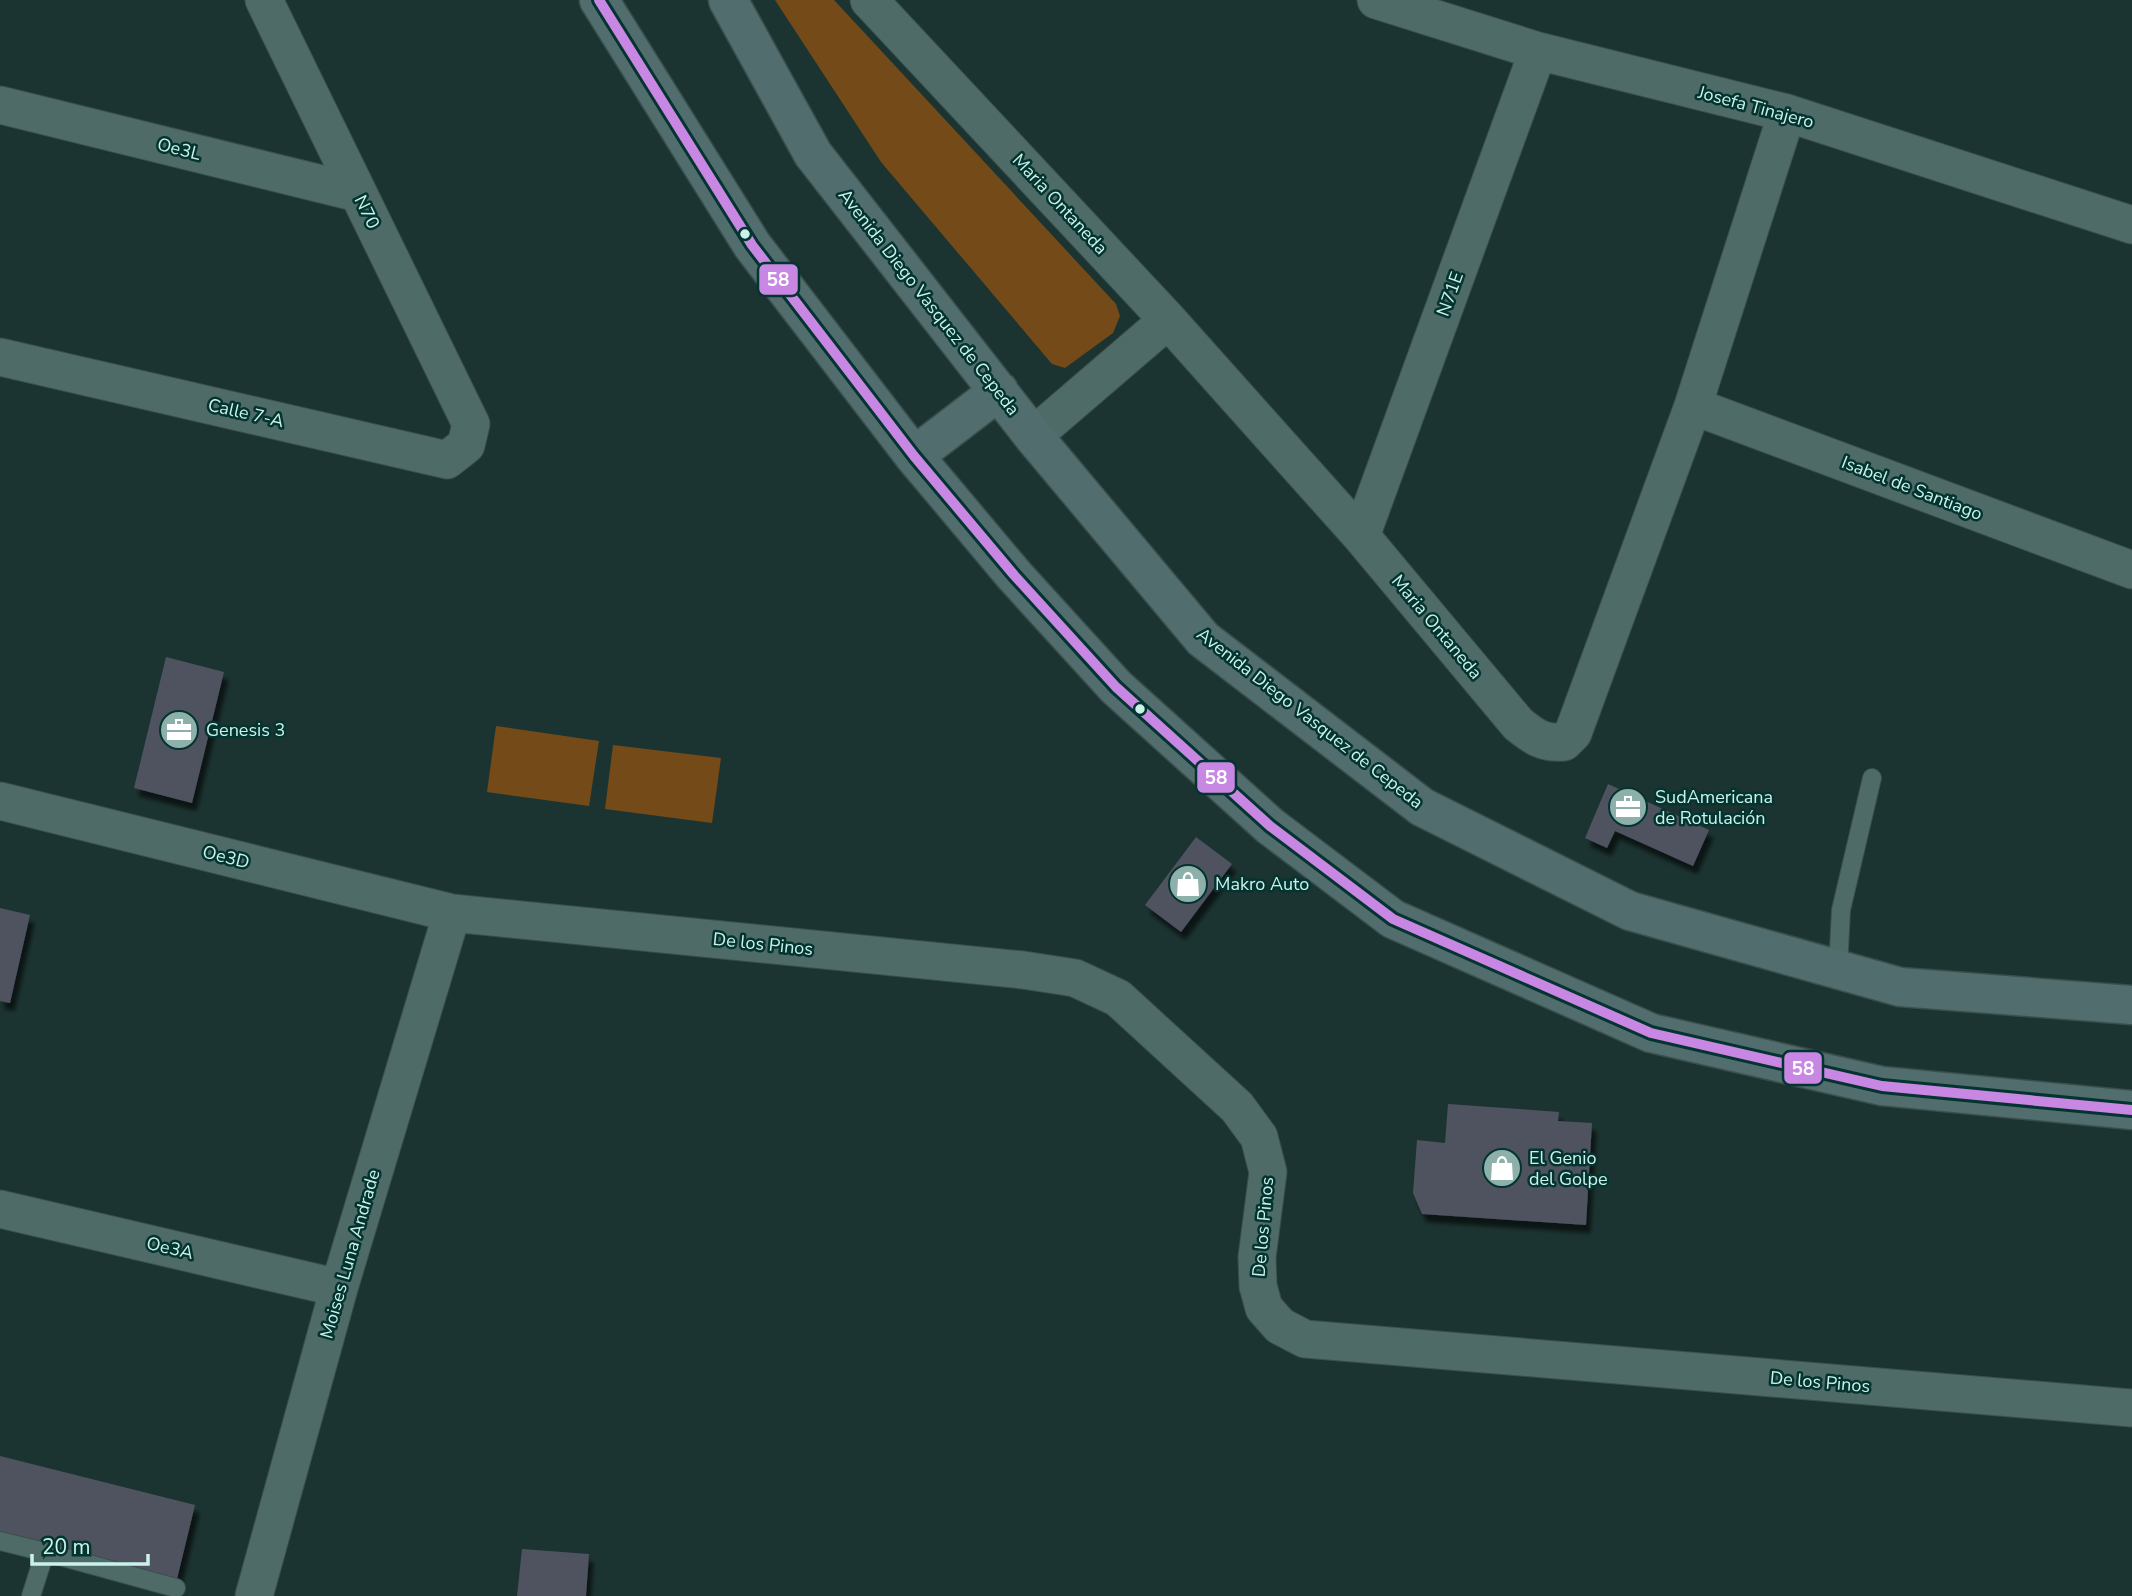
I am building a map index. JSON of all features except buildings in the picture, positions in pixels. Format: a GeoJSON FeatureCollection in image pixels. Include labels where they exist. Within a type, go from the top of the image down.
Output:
{"type":"FeatureCollection","features":[{"type":"Feature","properties":{"kind":"main road"},"geometry":{"type":"LineString","coordinates":[[599,0],[752,244],[914,456],[1014,575],[1116,687],[1270,826],[1393,919],[1651,1033],[1882,1086],[2132,1110]]}},
{"type":"Feature","properties":{"kind":"main road","name":"Avenida Diego Vasquez de Cepeda"},"geometry":{"type":"LineString","coordinates":[[728,0],[813,154],[1033,436],[1203,639],[1422,807],[1630,911],[1900,987],[2132,1005]]}},
{"type":"Feature","properties":{"kind":"main road"},"geometry":{"type":"LineString","coordinates":[[914,456],[999,391]]}},
{"type":"Feature","properties":{"kind":"street","name":"N70"},"geometry":{"type":"LineString","coordinates":[[264,0],[471,424]]}},
{"type":"Feature","properties":{"kind":"street","name":"Maria Ontaneda"},"geometry":{"type":"LineString","coordinates":[[869,0],[1168,320],[1361,536],[1518,724],[1542,741],[1564,742],[1573,733],[1693,406],[1787,113]]}},
{"type":"Feature","properties":{"kind":"street","name":"Josefa Tinajero"},"geometry":{"type":"LineString","coordinates":[[1376,0],[1538,51],[1787,113],[2132,225]]}},
{"type":"Feature","properties":{"kind":"street","name":"N71E"},"geometry":{"type":"LineString","coordinates":[[1361,536],[1538,51]]}},
{"type":"Feature","properties":{"kind":"street","name":"Oe3L"},"geometry":{"type":"LineString","coordinates":[[0,105],[358,193]]}},
{"type":"Feature","properties":{"kind":"street"},"geometry":{"type":"LineString","coordinates":[[1033,436],[1168,320]]}},
{"type":"Feature","properties":{"kind":"street","name":"Calle 7-A"},"geometry":{"type":"LineString","coordinates":[[0,356],[447,460],[466,445],[471,424]]}},
{"type":"Feature","properties":{"kind":"street","name":"Isabel de Santiago"},"geometry":{"type":"LineString","coordinates":[[1693,406],[2132,570]]}},
{"type":"Feature","properties":{"kind":"street","name":"Oe3D"},"geometry":{"type":"LineString","coordinates":[[0,801],[452,914]]}},
{"type":"Feature","properties":{"kind":"street","name":"Moises Luna Andrade"},"geometry":{"type":"LineString","coordinates":[[254,1596],[340,1288],[452,914]]}},
{"type":"Feature","properties":{"kind":"street","name":"De los Pinos"},"geometry":{"type":"LineString","coordinates":[[452,914],[1023,970],[1075,978],[1118,998],[1237,1107],[1259,1137],[1268,1172],[1257,1257],[1258,1286],[1264,1308],[1280,1326],[1305,1339],[2132,1408]]}},
{"type":"Feature","properties":{"kind":"street","name":"Oe3A"},"geometry":{"type":"LineString","coordinates":[[0,1209],[340,1288]]}},
{"type":"Feature","properties":{"kind":"lane"},"geometry":{"type":"LineString","coordinates":[[1838,969],[1841,910],[1872,778]]}},
{"type":"Feature","properties":{"kind":"lane"},"geometry":{"type":"LineString","coordinates":[[0,1541],[176,1588]]}},
{"type":"Feature","properties":{"kind":"lane"},"geometry":{"type":"LineString","coordinates":[[31,1596],[45,1552]]}},
{"type":"Feature","properties":{"kind":"shaded area"},"geometry":{"type":"Polygon","coordinates":[[[775,0],[834,0],[1116,304],[1120,316],[1113,333],[1065,368],[1052,364],[881,162],[775,0]]]}},
{"type":"Feature","properties":{"kind":"shaded area"},"geometry":{"type":"Polygon","coordinates":[[[496,726],[599,741],[589,806],[487,792],[496,726]]]}},
{"type":"Feature","properties":{"kind":"shaded area"},"geometry":{"type":"Polygon","coordinates":[[[613,745],[721,758],[712,823],[605,809],[613,745]]]}},
{"type":"Feature","properties":{"kind":"transit line","name":"58"},"geometry":{"type":"LineString","coordinates":[[599,0],[752,245],[914,456],[1014,575],[1116,687],[1270,826],[1393,919],[1651,1033],[1882,1086],[2132,1110]]}},
{"type":"Feature","properties":{"kind":"place","name":"Genesis 3"},"geometry":{"type":"Point","coordinates":[179,730]}},
{"type":"Feature","properties":{"kind":"place","name":"SudAmericana de Rotulación"},"geometry":{"type":"Point","coordinates":[1628,807]}},
{"type":"Feature","properties":{"kind":"place","name":"Makro Auto"},"geometry":{"type":"Point","coordinates":[1188,884]}},
{"type":"Feature","properties":{"kind":"place","name":"El Genio del Golpe"},"geometry":{"type":"Point","coordinates":[1502,1168]}}]}
